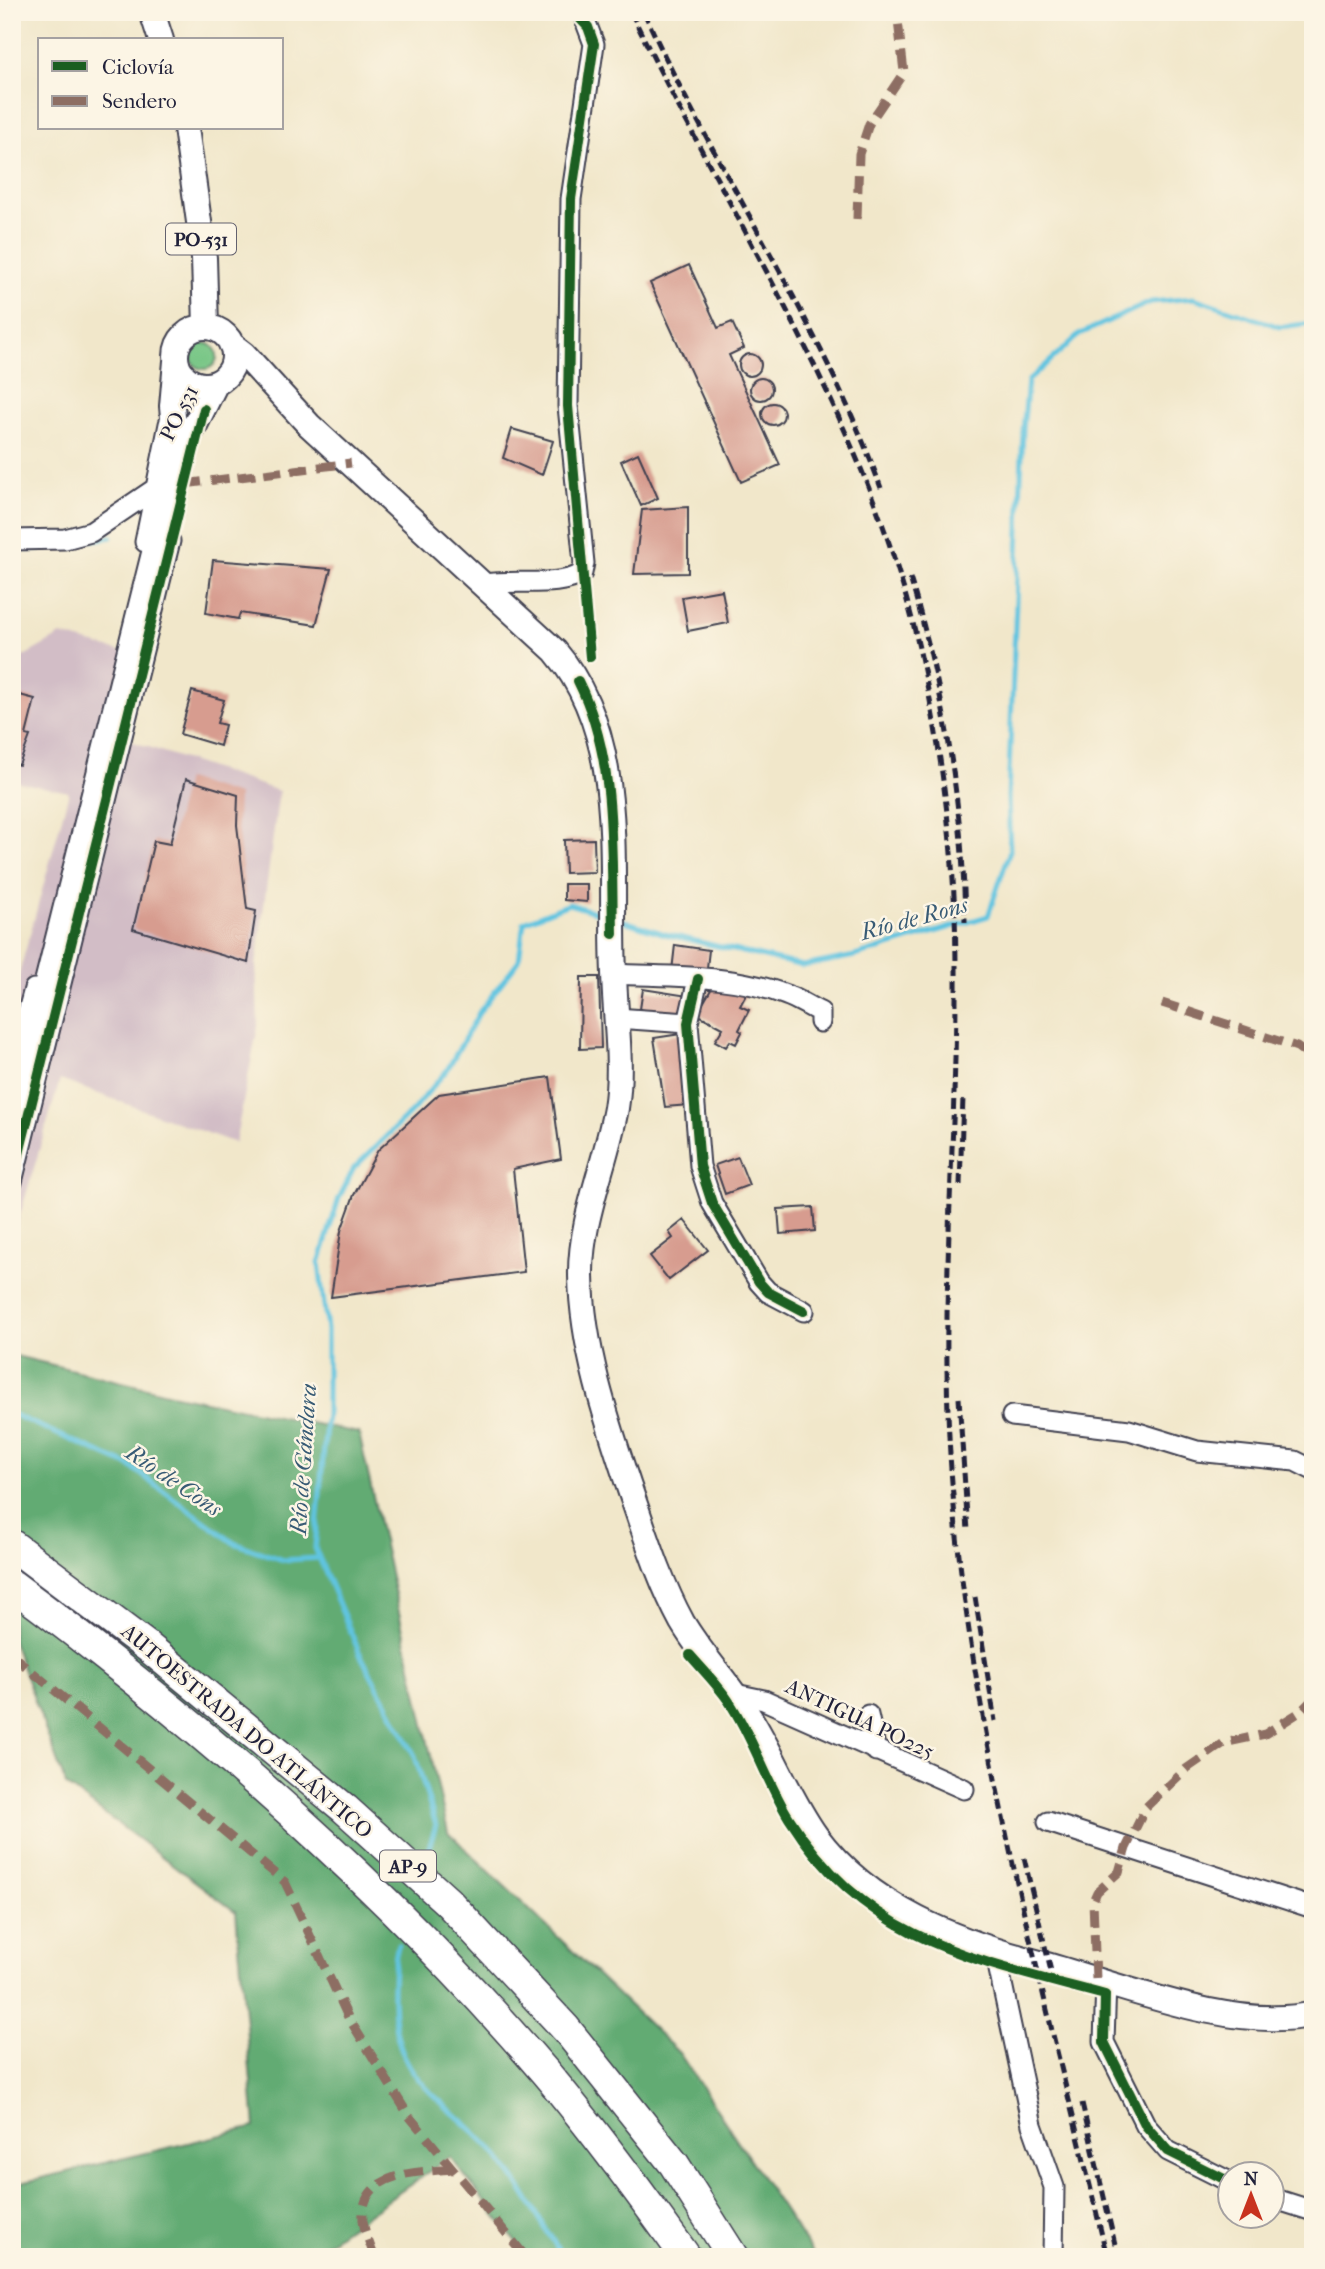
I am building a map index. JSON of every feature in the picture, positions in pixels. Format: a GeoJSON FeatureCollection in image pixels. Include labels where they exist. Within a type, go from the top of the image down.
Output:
{"type":"FeatureCollection","features":[{"type":"Feature","properties":{"kind":"highway","name":"AUTOESTRADA DO ATLÁNTICO"},"geometry":{"type":"LineString","coordinates":[[12,1545],[148,1647],[345,1809],[448,1902],[566,2029],[674,2164],[733,2257]]}},
{"type":"Feature","properties":{"kind":"highway","name":"AUTOESTRADA DO ATLÁNTICO"},"geometry":{"type":"LineString","coordinates":[[12,1585],[107,1656],[204,1735],[334,1851],[453,1971],[545,2073],[623,2170],[686,2257]]}},
{"type":"Feature","properties":{"kind":"main road"},"geometry":{"type":"LineString","coordinates":[[152,12],[160,38]]}},
{"type":"Feature","properties":{"kind":"main road","name":"PO-531"},"geometry":{"type":"LineString","coordinates":[[186,130],[204,258],[206,327]]}},
{"type":"Feature","properties":{"kind":"main road"},"geometry":{"type":"LineString","coordinates":[[302,418],[246,380],[222,378],[201,385],[191,381],[180,371],[176,361],[182,338],[192,331],[206,327],[220,332],[244,354],[302,418],[486,584],[570,667],[595,720],[607,780],[616,1018],[616,1105],[587,1223],[582,1256],[587,1331],[617,1451],[662,1582],[695,1642],[735,1693],[804,1818],[825,1847],[852,1874],[912,1917],[944,1933],[995,1951],[1234,2016],[1292,2020],[1313,2014]]}},
{"type":"Feature","properties":{"kind":"main road"},"geometry":{"type":"LineString","coordinates":[[222,378],[233,362],[231,344]]}},
{"type":"Feature","properties":{"kind":"main road","name":"PO 531"},"geometry":{"type":"LineString","coordinates":[[176,361],[172,406],[177,461]]}},
{"type":"Feature","properties":{"kind":"main road","name":"PO 531"},"geometry":{"type":"LineString","coordinates":[[177,461],[222,378]]}},
{"type":"Feature","properties":{"kind":"main road"},"geometry":{"type":"LineString","coordinates":[[12,1123],[177,461]]}},
{"type":"Feature","properties":{"kind":"street"},"geometry":{"type":"LineString","coordinates":[[486,584],[507,580],[569,582],[582,573],[568,406],[571,199],[594,44],[582,12]]}},
{"type":"Feature","properties":{"kind":"street"},"geometry":{"type":"LineString","coordinates":[[12,1071],[19,1012],[54,925],[156,488],[172,406]]}},
{"type":"Feature","properties":{"kind":"street"},"geometry":{"type":"LineString","coordinates":[[12,1182],[204,409]]}},
{"type":"Feature","properties":{"kind":"street"},"geometry":{"type":"LineString","coordinates":[[12,540],[65,539],[91,532],[156,488]]}},
{"type":"Feature","properties":{"kind":"street"},"geometry":{"type":"LineString","coordinates":[[614,974],[720,980],[786,995],[820,1013],[820,1022]]}},
{"type":"Feature","properties":{"kind":"street"},"geometry":{"type":"LineString","coordinates":[[698,979],[688,1023],[700,1166],[712,1203],[759,1282],[768,1292],[804,1311]]}},
{"type":"Feature","properties":{"kind":"street"},"geometry":{"type":"LineString","coordinates":[[616,1018],[688,1023]]}},
{"type":"Feature","properties":{"kind":"street"},"geometry":{"type":"LineString","coordinates":[[1013,1416],[1129,1430],[1197,1451],[1295,1461],[1313,1470]]}},
{"type":"Feature","properties":{"kind":"street","name":"ANTIGUA PO225"},"geometry":{"type":"LineString","coordinates":[[735,1693],[764,1700],[964,1789]]}},
{"type":"Feature","properties":{"kind":"street"},"geometry":{"type":"LineString","coordinates":[[868,1715],[876,1751]]}},
{"type":"Feature","properties":{"kind":"street"},"geometry":{"type":"LineString","coordinates":[[1048,1822],[1313,1908]]}},
{"type":"Feature","properties":{"kind":"street"},"geometry":{"type":"LineString","coordinates":[[995,1951],[995,1965],[1031,2125],[1054,2187],[1053,2257]]}},
{"type":"Feature","properties":{"kind":"street"},"geometry":{"type":"LineString","coordinates":[[1106,1982],[1104,2042],[1146,2126],[1168,2151],[1216,2175]]}},
{"type":"Feature","properties":{"kind":"street"},"geometry":{"type":"LineString","coordinates":[[1286,2202],[1313,2211]]}},
{"type":"Feature","properties":{"kind":"shaded area"},"geometry":{"type":"Polygon","coordinates":[[[61,635],[141,657],[122,738],[279,791],[256,965],[258,1026],[235,1143],[60,1080],[12,1242],[12,986],[16,985],[69,792],[12,781],[12,663],[61,635]]]}},
{"type":"Feature","properties":{"kind":"green space"},"geometry":{"type":"Polygon","coordinates":[[[204,343],[213,347],[217,356],[213,365],[204,369],[195,365],[191,356],[195,347],[204,343]]]}},
{"type":"Feature","properties":{"kind":"green space"},"geometry":{"type":"Polygon","coordinates":[[[12,1355],[171,1394],[359,1433],[448,1832],[679,2053],[815,2257],[528,2257],[450,2157],[307,2257],[12,2257],[12,2185],[255,2127],[236,1912],[66,1785],[12,1639],[12,1355]]]}},
{"type":"Feature","properties":{"kind":"building"},"geometry":{"type":"Polygon","coordinates":[[[689,265],[718,328],[732,322],[744,348],[729,355],[780,465],[741,482],[650,283],[689,265]]]}},
{"type":"Feature","properties":{"kind":"building"},"geometry":{"type":"Polygon","coordinates":[[[750,354],[758,357],[761,365],[758,373],[750,376],[742,373],[739,365],[742,357],[750,354]]]}},
{"type":"Feature","properties":{"kind":"building"},"geometry":{"type":"Polygon","coordinates":[[[761,378],[769,381],[772,389],[769,397],[761,400],[753,397],[750,389],[753,381],[761,378]]]}},
{"type":"Feature","properties":{"kind":"building"},"geometry":{"type":"Polygon","coordinates":[[[773,403],[781,406],[784,414],[781,422],[773,425],[765,422],[762,414],[765,406],[773,403]]]}},
{"type":"Feature","properties":{"kind":"building"},"geometry":{"type":"Polygon","coordinates":[[[512,429],[553,441],[542,475],[503,458],[512,429]]]}},
{"type":"Feature","properties":{"kind":"building"},"geometry":{"type":"Polygon","coordinates":[[[638,453],[658,498],[641,506],[621,461],[638,453]]]}},
{"type":"Feature","properties":{"kind":"building"},"geometry":{"type":"Polygon","coordinates":[[[688,507],[688,573],[634,574],[642,510],[688,507]]]}},
{"type":"Feature","properties":{"kind":"building"},"geometry":{"type":"Polygon","coordinates":[[[213,560],[331,569],[316,625],[240,613],[238,619],[206,613],[213,560]]]}},
{"type":"Feature","properties":{"kind":"building"},"geometry":{"type":"Polygon","coordinates":[[[722,590],[728,623],[688,631],[682,597],[722,590]]]}},
{"type":"Feature","properties":{"kind":"building"},"geometry":{"type":"Polygon","coordinates":[[[192,691],[224,700],[217,723],[225,725],[220,746],[180,734],[192,691]]]}},
{"type":"Feature","properties":{"kind":"building"},"geometry":{"type":"Polygon","coordinates":[[[12,693],[35,699],[26,735],[30,736],[19,765],[12,764],[12,693]]]}},
{"type":"Feature","properties":{"kind":"building"},"geometry":{"type":"Polygon","coordinates":[[[186,779],[238,795],[237,825],[247,909],[256,911],[248,963],[133,929],[154,841],[170,844],[186,779]]]}},
{"type":"Feature","properties":{"kind":"building"},"geometry":{"type":"Polygon","coordinates":[[[594,839],[595,872],[565,873],[564,840],[594,839]]]}},
{"type":"Feature","properties":{"kind":"building"},"geometry":{"type":"Polygon","coordinates":[[[564,884],[587,884],[587,902],[564,900],[564,884]]]}},
{"type":"Feature","properties":{"kind":"building"},"geometry":{"type":"Polygon","coordinates":[[[675,945],[709,950],[706,976],[672,971],[675,945]]]}},
{"type":"Feature","properties":{"kind":"building"},"geometry":{"type":"Polygon","coordinates":[[[581,977],[599,977],[601,1048],[580,1049],[581,977]]]}},
{"type":"Feature","properties":{"kind":"building"},"geometry":{"type":"Polygon","coordinates":[[[713,986],[748,991],[740,1006],[749,1010],[739,1030],[742,1032],[736,1044],[730,1041],[726,1047],[715,1041],[723,1028],[697,1014],[713,986]]]}},
{"type":"Feature","properties":{"kind":"building"},"geometry":{"type":"Polygon","coordinates":[[[643,989],[688,996],[684,1019],[640,1009],[643,989]]]}},
{"type":"Feature","properties":{"kind":"building"},"geometry":{"type":"Polygon","coordinates":[[[681,1034],[689,1105],[665,1107],[654,1038],[681,1034]]]}},
{"type":"Feature","properties":{"kind":"building"},"geometry":{"type":"Polygon","coordinates":[[[550,1077],[561,1159],[513,1169],[524,1272],[331,1297],[341,1231],[354,1195],[378,1150],[439,1094],[550,1077]]]}},
{"type":"Feature","properties":{"kind":"building"},"geometry":{"type":"Polygon","coordinates":[[[738,1157],[749,1185],[725,1194],[715,1165],[738,1157]]]}},
{"type":"Feature","properties":{"kind":"building"},"geometry":{"type":"Polygon","coordinates":[[[813,1207],[815,1231],[780,1234],[778,1209],[813,1207]]]}},
{"type":"Feature","properties":{"kind":"building"},"geometry":{"type":"Polygon","coordinates":[[[684,1220],[708,1250],[669,1280],[650,1256],[673,1238],[669,1232],[684,1220]]]}},
{"type":"Feature","properties":{"kind":"waterway","name":"Río de Rons"},"geometry":{"type":"LineString","coordinates":[[621,920],[665,934],[803,966],[855,956],[988,916],[1010,851],[1008,797],[1023,430],[1028,381],[1080,334],[1151,302],[1194,298],[1280,327],[1313,323]]}},
{"type":"Feature","properties":{"kind":"waterway"},"geometry":{"type":"LineString","coordinates":[[93,540],[111,537]]}},
{"type":"Feature","properties":{"kind":"waterway"},"geometry":{"type":"LineString","coordinates":[[12,550],[42,548]]}},
{"type":"Feature","properties":{"kind":"waterway","name":"Río de Gándara"},"geometry":{"type":"LineString","coordinates":[[426,1857],[436,1825],[415,1756],[360,1654],[315,1548],[327,1413],[327,1330],[319,1263],[339,1198],[354,1168],[413,1110],[447,1070],[480,1011],[519,960],[524,922],[569,904],[605,915]]}},
{"type":"Feature","properties":{"kind":"waterway","name":"Río de Cons"},"geometry":{"type":"LineString","coordinates":[[12,1414],[130,1466],[234,1543],[283,1560],[319,1558]]}},
{"type":"Feature","properties":{"kind":"waterway","name":"Río de Gándara"},"geometry":{"type":"LineString","coordinates":[[398,1945],[394,1965],[395,2027],[402,2051],[412,2071],[495,2153],[522,2190],[563,2257]]}},
{"type":"Feature","properties":{"kind":"railway"},"geometry":{"type":"LineString","coordinates":[[631,12],[788,313],[860,466],[890,545],[914,627],[930,698],[942,770],[955,916],[955,1050],[948,1252],[947,1387],[959,1556],[973,1657],[1012,1858],[1107,2257]]}},
{"type":"Feature","properties":{"kind":"railway"},"geometry":{"type":"LineString","coordinates":[[644,12],[703,131],[828,366],[881,488]]}},
{"type":"Feature","properties":{"kind":"railway"},"geometry":{"type":"LineString","coordinates":[[910,578],[933,662],[950,748],[960,834],[965,922]]}},
{"type":"Feature","properties":{"kind":"railway"},"geometry":{"type":"LineString","coordinates":[[960,1185],[963,1097]]}},
{"type":"Feature","properties":{"kind":"railway"},"geometry":{"type":"LineString","coordinates":[[959,1398],[968,1531]]}},
{"type":"Feature","properties":{"kind":"railway"},"geometry":{"type":"LineString","coordinates":[[975,1597],[995,1721]]}},
{"type":"Feature","properties":{"kind":"railway"},"geometry":{"type":"LineString","coordinates":[[1024,1858],[1054,1984]]}},
{"type":"Feature","properties":{"kind":"railway"},"geometry":{"type":"LineString","coordinates":[[1082,2103],[1118,2257]]}},
{"type":"Feature","properties":{"kind":"marked path"},"geometry":{"type":"LineString","coordinates":[[857,219],[859,154],[869,124],[904,72],[897,12]]}},
{"type":"Feature","properties":{"kind":"marked path"},"geometry":{"type":"LineString","coordinates":[[184,484],[351,463]]}},
{"type":"Feature","properties":{"kind":"marked path"},"geometry":{"type":"LineString","coordinates":[[1162,1003],[1297,1047],[1313,1059]]}},
{"type":"Feature","properties":{"kind":"marked path"},"geometry":{"type":"LineString","coordinates":[[12,1655],[285,1882],[348,2017],[409,2116],[526,2257]]}},
{"type":"Feature","properties":{"kind":"marked path"},"geometry":{"type":"LineString","coordinates":[[1096,1979],[1093,1901],[1097,1892],[1119,1872],[1126,1848],[1146,1807],[1186,1769],[1224,1743],[1265,1734],[1300,1712],[1313,1699]]}},
{"type":"Feature","properties":{"kind":"marked path"},"geometry":{"type":"LineString","coordinates":[[374,2257],[363,2220],[365,2204],[371,2191],[382,2183],[410,2173],[455,2169]]}},
{"type":"Feature","properties":{"kind":"cycle path"},"geometry":{"type":"LineString","coordinates":[[574,12],[588,27],[594,44],[571,199],[568,406],[590,657]]}},
{"type":"Feature","properties":{"kind":"cycle path"},"geometry":{"type":"LineString","coordinates":[[12,1182],[204,409]]}},
{"type":"Feature","properties":{"kind":"cycle path"},"geometry":{"type":"LineString","coordinates":[[578,681],[591,711],[606,773],[611,837],[613,934]]}},
{"type":"Feature","properties":{"kind":"cycle path"},"geometry":{"type":"LineString","coordinates":[[698,979],[688,1023],[700,1166],[712,1203],[759,1282],[768,1292],[804,1311]]}},
{"type":"Feature","properties":{"kind":"cycle path"},"geometry":{"type":"LineString","coordinates":[[690,1655],[719,1688],[737,1714],[789,1818],[820,1860],[853,1893],[889,1919],[928,1940],[1012,1970],[1105,1995],[1104,2042],[1146,2126],[1168,2151],[1216,2175]]}}]}
